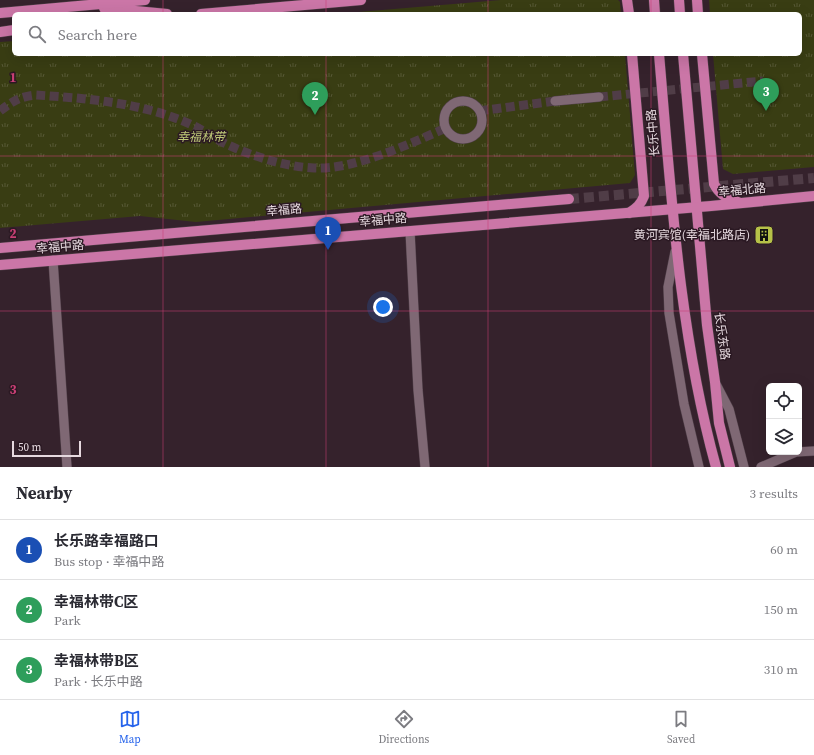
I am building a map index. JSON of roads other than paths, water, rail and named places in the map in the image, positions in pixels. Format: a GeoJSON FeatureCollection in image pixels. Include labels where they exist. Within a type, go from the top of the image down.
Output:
{"type":"FeatureCollection","features":[{"type":"Feature","properties":{"kind":"main road"},"geometry":{"type":"LineString","coordinates":[[0,13],[146,0]]}},
{"type":"Feature","properties":{"kind":"main road"},"geometry":{"type":"LineString","coordinates":[[224,12],[361,0]]}},
{"type":"Feature","properties":{"kind":"main road"},"geometry":{"type":"LineString","coordinates":[[627,0],[629,12]]}},
{"type":"Feature","properties":{"kind":"main road"},"geometry":{"type":"LineString","coordinates":[[654,0],[655,12]]}},
{"type":"Feature","properties":{"kind":"main road"},"geometry":{"type":"LineString","coordinates":[[678,0],[680,12]]}},
{"type":"Feature","properties":{"kind":"main road"},"geometry":{"type":"LineString","coordinates":[[697,0],[698,12]]}},
{"type":"Feature","properties":{"kind":"main road"},"geometry":{"type":"LineString","coordinates":[[77,6],[144,12]]}},
{"type":"Feature","properties":{"kind":"main road"},"geometry":{"type":"LineString","coordinates":[[0,32],[12,30]]}},
{"type":"Feature","properties":{"kind":"main road"},"geometry":{"type":"LineString","coordinates":[[629,213],[641,203],[644,196],[632,56]]}},
{"type":"Feature","properties":{"kind":"main road","name":"长乐中路"},"geometry":{"type":"LineString","coordinates":[[659,56],[673,209]]}},
{"type":"Feature","properties":{"kind":"main road"},"geometry":{"type":"LineString","coordinates":[[683,56],[696,207]]}},
{"type":"Feature","properties":{"kind":"main road"},"geometry":{"type":"LineString","coordinates":[[702,56],[714,184],[718,191],[724,196],[744,203]]}},
{"type":"Feature","properties":{"kind":"main road","name":"幸福北路"},"geometry":{"type":"LineString","coordinates":[[673,209],[814,196]]}},
{"type":"Feature","properties":{"kind":"main road","name":"幸福路"},"geometry":{"type":"LineString","coordinates":[[0,248],[569,199]]}},
{"type":"Feature","properties":{"kind":"main road","name":"长乐东路"},"geometry":{"type":"LineString","coordinates":[[696,207],[706,325],[715,382],[719,423],[730,467]]}},
{"type":"Feature","properties":{"kind":"main road"},"geometry":{"type":"LineString","coordinates":[[673,209],[694,370],[707,434],[716,467]]}},
{"type":"Feature","properties":{"kind":"main road","name":"幸福中路"},"geometry":{"type":"LineString","coordinates":[[0,265],[673,209]]}},
{"type":"Feature","properties":{"kind":"street"},"geometry":{"type":"LineString","coordinates":[[555,101],[599,97]]}},
{"type":"Feature","properties":{"kind":"street"},"geometry":{"type":"LineString","coordinates":[[460,102],[471,103],[476,106],[482,117],[480,130],[470,138],[463,139],[451,135],[445,124],[446,112],[449,107],[460,102]]}},
{"type":"Feature","properties":{"kind":"street"},"geometry":{"type":"LineString","coordinates":[[410,231],[418,390],[425,467]]}},
{"type":"Feature","properties":{"kind":"street"},"geometry":{"type":"LineString","coordinates":[[677,245],[668,287],[669,313],[684,404],[699,467]]}},
{"type":"Feature","properties":{"kind":"street"},"geometry":{"type":"LineString","coordinates":[[53,260],[68,467]]}},
{"type":"Feature","properties":{"kind":"street"},"geometry":{"type":"LineString","coordinates":[[715,382],[729,409],[744,467]]}},
{"type":"Feature","properties":{"kind":"street"},"geometry":{"type":"LineString","coordinates":[[761,467],[796,452],[814,451]]}},
{"type":"Feature","properties":{"kind":"tunnel"},"geometry":{"type":"LineString","coordinates":[[599,97],[763,81]]}},
{"type":"Feature","properties":{"kind":"tunnel"},"geometry":{"type":"LineString","coordinates":[[0,111],[16,100],[35,95],[115,103],[155,111],[174,118],[196,127],[224,143],[256,156],[280,163],[314,168],[330,168],[346,165],[381,155],[446,128]]}},
{"type":"Feature","properties":{"kind":"tunnel"},"geometry":{"type":"LineString","coordinates":[[479,111],[555,101]]}},
{"type":"Feature","properties":{"kind":"tunnel"},"geometry":{"type":"LineString","coordinates":[[569,199],[814,178]]}},
{"type":"Feature","properties":{"kind":"place","name":"幸福林带B区"},"geometry":{"type":"Point","coordinates":[766,111]}},
{"type":"Feature","properties":{"kind":"place","name":"幸福林带C区"},"geometry":{"type":"Point","coordinates":[315,115]}},
{"type":"Feature","properties":{"kind":"place","name":"黄河宾馆(幸福北路店)"},"geometry":{"type":"Point","coordinates":[764,235]}},
{"type":"Feature","properties":{"kind":"place","name":"长乐路幸福路口"},"geometry":{"type":"Point","coordinates":[328,250]}},
{"type":"Feature","properties":{"kind":"park label","name":"幸福林带"},"geometry":{"type":"Point","coordinates":[201,137]}}]}
